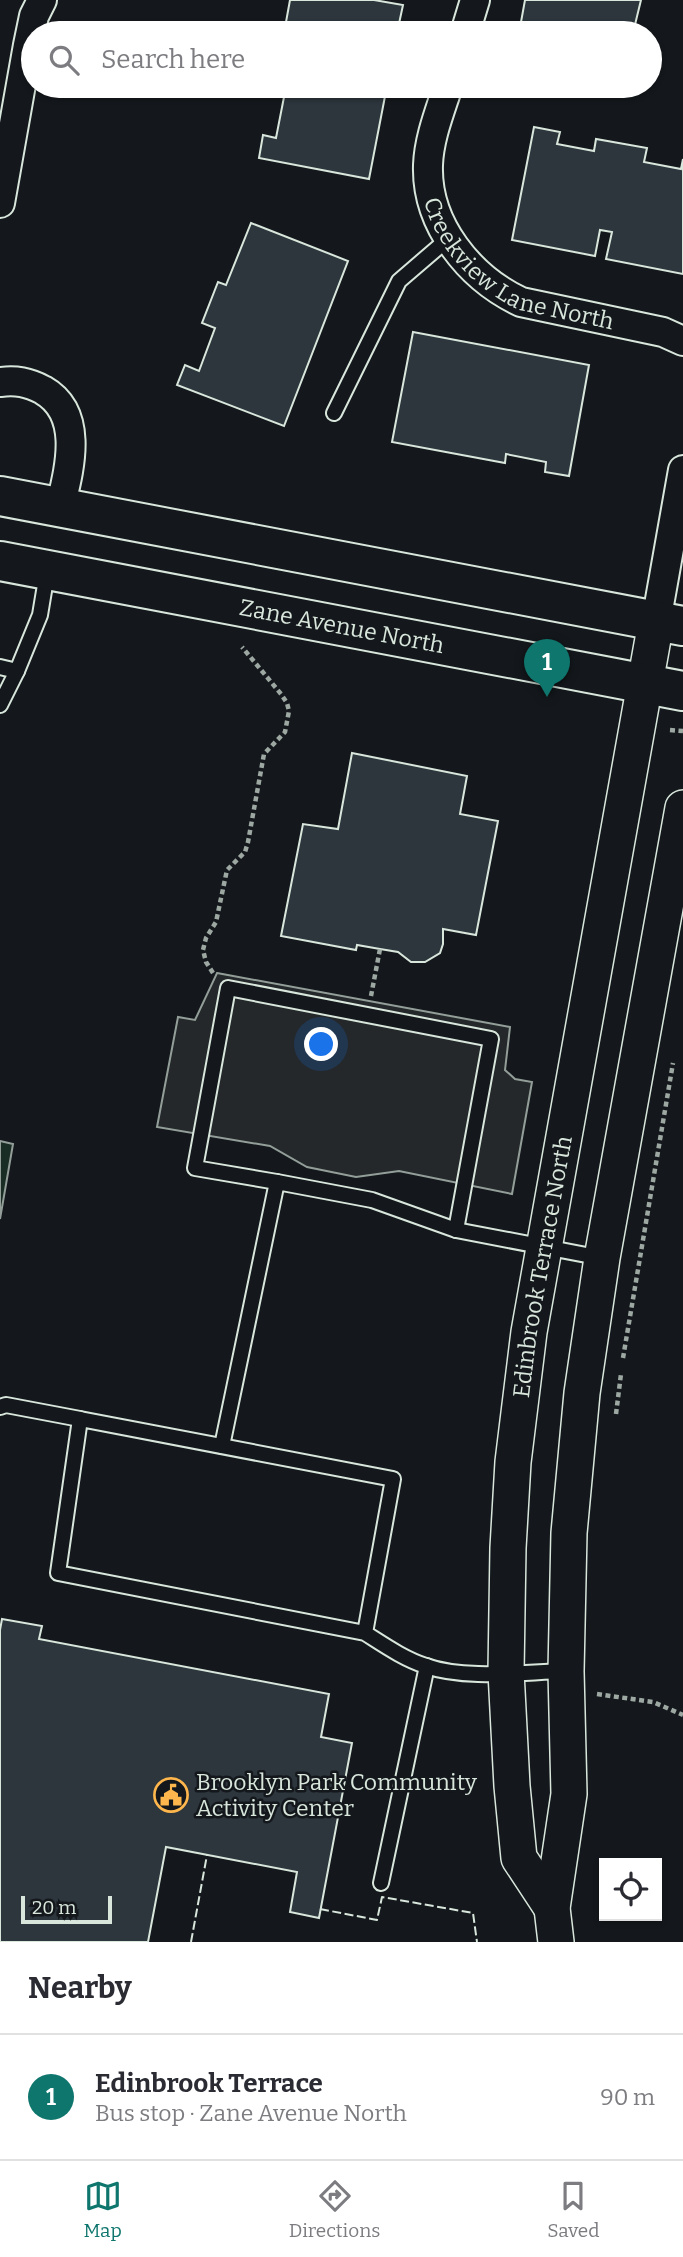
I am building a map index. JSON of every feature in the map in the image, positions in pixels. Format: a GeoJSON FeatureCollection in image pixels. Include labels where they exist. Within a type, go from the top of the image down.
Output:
{"type":"FeatureCollection","features":[{"type":"Feature","properties":{"kind":"main road"},"geometry":{"type":"LineString","coordinates":[[0,496],[670,624]]}},
{"type":"Feature","properties":{"kind":"main road","name":"Zane Avenue North"},"geometry":{"type":"LineString","coordinates":[[0,561],[683,691]]}},
{"type":"Feature","properties":{"kind":"street"},"geometry":{"type":"LineString","coordinates":[[33,21],[42,0]]}},
{"type":"Feature","properties":{"kind":"street"},"geometry":{"type":"LineString","coordinates":[[469,21],[475,0]]}},
{"type":"Feature","properties":{"kind":"street"},"geometry":{"type":"LineString","coordinates":[[0,203],[21,84]]}},
{"type":"Feature","properties":{"kind":"street","name":"Creekview Lane North"},"geometry":{"type":"LineString","coordinates":[[444,98],[433,133],[428,165],[431,195],[441,224],[454,248],[475,271],[500,292],[521,302],[663,332],[683,341]]}},
{"type":"Feature","properties":{"kind":"street"},"geometry":{"type":"LineString","coordinates":[[0,382],[14,380],[31,384],[48,393],[68,420],[71,440],[67,479],[60,508]]}},
{"type":"Feature","properties":{"kind":"street"},"geometry":{"type":"LineString","coordinates":[[670,624],[683,470]]}},
{"type":"Feature","properties":{"kind":"street","name":"Edinbrook Terrace North"},"geometry":{"type":"LineString","coordinates":[[552,1908],[519,1858],[512,1786],[506,1672],[508,1548],[513,1462],[529,1332],[645,685],[670,624]]}},
{"type":"Feature","properties":{"kind":"street","name":"Edinbrook Terrace North"},"geometry":{"type":"LineString","coordinates":[[556,1942],[552,1908],[569,1794],[566,1671],[569,1532],[574,1460],[602,1258],[683,808]]}},
{"type":"Feature","properties":{"kind":"lane"},"geometry":{"type":"LineString","coordinates":[[334,413],[399,281],[449,238]]}},
{"type":"Feature","properties":{"kind":"lane"},"geometry":{"type":"LineString","coordinates":[[0,705],[40,615],[48,570]]}},
{"type":"Feature","properties":{"kind":"lane"},"geometry":{"type":"LineString","coordinates":[[0,667],[17,671]]}},
{"type":"Feature","properties":{"kind":"lane"},"geometry":{"type":"LineString","coordinates":[[456,1230],[491,1039],[228,988],[195,1168],[372,1200],[456,1230],[602,1258]]}},
{"type":"Feature","properties":{"kind":"lane"},"geometry":{"type":"LineString","coordinates":[[222,1446],[277,1182]]}},
{"type":"Feature","properties":{"kind":"lane"},"geometry":{"type":"LineString","coordinates":[[0,1407],[6,1405],[393,1479],[365,1633]]}},
{"type":"Feature","properties":{"kind":"lane"},"geometry":{"type":"LineString","coordinates":[[80,1419],[58,1573],[365,1633],[386,1647],[426,1666],[472,1674],[566,1671]]}},
{"type":"Feature","properties":{"kind":"lane"},"geometry":{"type":"LineString","coordinates":[[381,1883],[426,1666]]}},
{"type":"Feature","properties":{"kind":"path"},"geometry":{"type":"LineString","coordinates":[[228,988],[212,972],[203,950],[206,938],[216,922],[227,870],[244,852],[248,842],[264,754],[285,732],[288,722],[287,703],[242,647]]}},
{"type":"Feature","properties":{"kind":"path"},"geometry":{"type":"LineString","coordinates":[[368,1014],[380,949]]}},
{"type":"Feature","properties":{"kind":"path"},"geometry":{"type":"LineString","coordinates":[[615,1419],[674,1060]]}},
{"type":"Feature","properties":{"kind":"path"},"geometry":{"type":"LineString","coordinates":[[601,1694],[653,1702],[683,1716]]}},
{"type":"Feature","properties":{"kind":"green space"},"geometry":{"type":"Polygon","coordinates":[[[0,1141],[13,1144],[0,1219],[0,1141]]]}},
{"type":"Feature","properties":{"kind":"shaded area"},"geometry":{"type":"Polygon","coordinates":[[[217,973],[510,1027],[505,1070],[515,1079],[532,1082],[512,1194],[399,1171],[356,1177],[307,1167],[270,1146],[157,1127],[178,1017],[195,1020],[217,973]]]}},
{"type":"Feature","properties":{"kind":"building"},"geometry":{"type":"Polygon","coordinates":[[[290,0],[374,0],[403,5],[400,21],[286,21],[290,0]]]}},
{"type":"Feature","properties":{"kind":"building"},"geometry":{"type":"Polygon","coordinates":[[[525,0],[641,0],[636,21],[521,21],[525,0]]]}},
{"type":"Feature","properties":{"kind":"building"},"geometry":{"type":"Polygon","coordinates":[[[284,98],[385,98],[369,179],[259,158],[263,135],[276,138],[284,98]]]}},
{"type":"Feature","properties":{"kind":"building"},"geometry":{"type":"Polygon","coordinates":[[[534,127],[560,132],[557,144],[594,151],[596,139],[647,148],[644,162],[681,169],[683,159],[683,274],[606,259],[612,232],[600,230],[595,256],[512,240],[534,127]]]}},
{"type":"Feature","properties":{"kind":"building"},"geometry":{"type":"Polygon","coordinates":[[[251,223],[348,261],[284,426],[177,385],[185,365],[199,371],[215,328],[202,323],[218,282],[226,285],[251,223]]]}},
{"type":"Feature","properties":{"kind":"building"},"geometry":{"type":"Polygon","coordinates":[[[413,332],[589,365],[569,476],[545,472],[546,462],[506,454],[505,463],[392,442],[413,332]]]}},
{"type":"Feature","properties":{"kind":"building"},"geometry":{"type":"Polygon","coordinates":[[[352,753],[467,776],[460,814],[498,821],[476,935],[443,929],[440,953],[425,962],[411,962],[398,952],[357,945],[356,950],[281,936],[303,824],[338,829],[352,753]]]}},
{"type":"Feature","properties":{"kind":"building","name":"Brooklyn Park Community Activity Center"},"geometry":{"type":"Polygon","coordinates":[[[2,1619],[42,1626],[39,1639],[329,1694],[321,1737],[352,1743],[319,1918],[290,1912],[297,1872],[166,1847],[148,1942],[0,1942],[2,1619]]]}},
{"type":"Feature","properties":{"kind":"fence"},"geometry":{"type":"LineString","coordinates":[[191,1942],[207,1855]]}},
{"type":"Feature","properties":{"kind":"fence"},"geometry":{"type":"LineString","coordinates":[[320,1909],[377,1920],[382,1897],[473,1913],[477,1942]]}},
{"type":"Feature","properties":{"kind":"place","name":"Edinbrook Terrace"},"geometry":{"type":"Point","coordinates":[547,697]}},
{"type":"Feature","properties":{"kind":"place","name":"Brooklyn Park Community Activity Center"},"geometry":{"type":"Point","coordinates":[171,1795]}}]}
